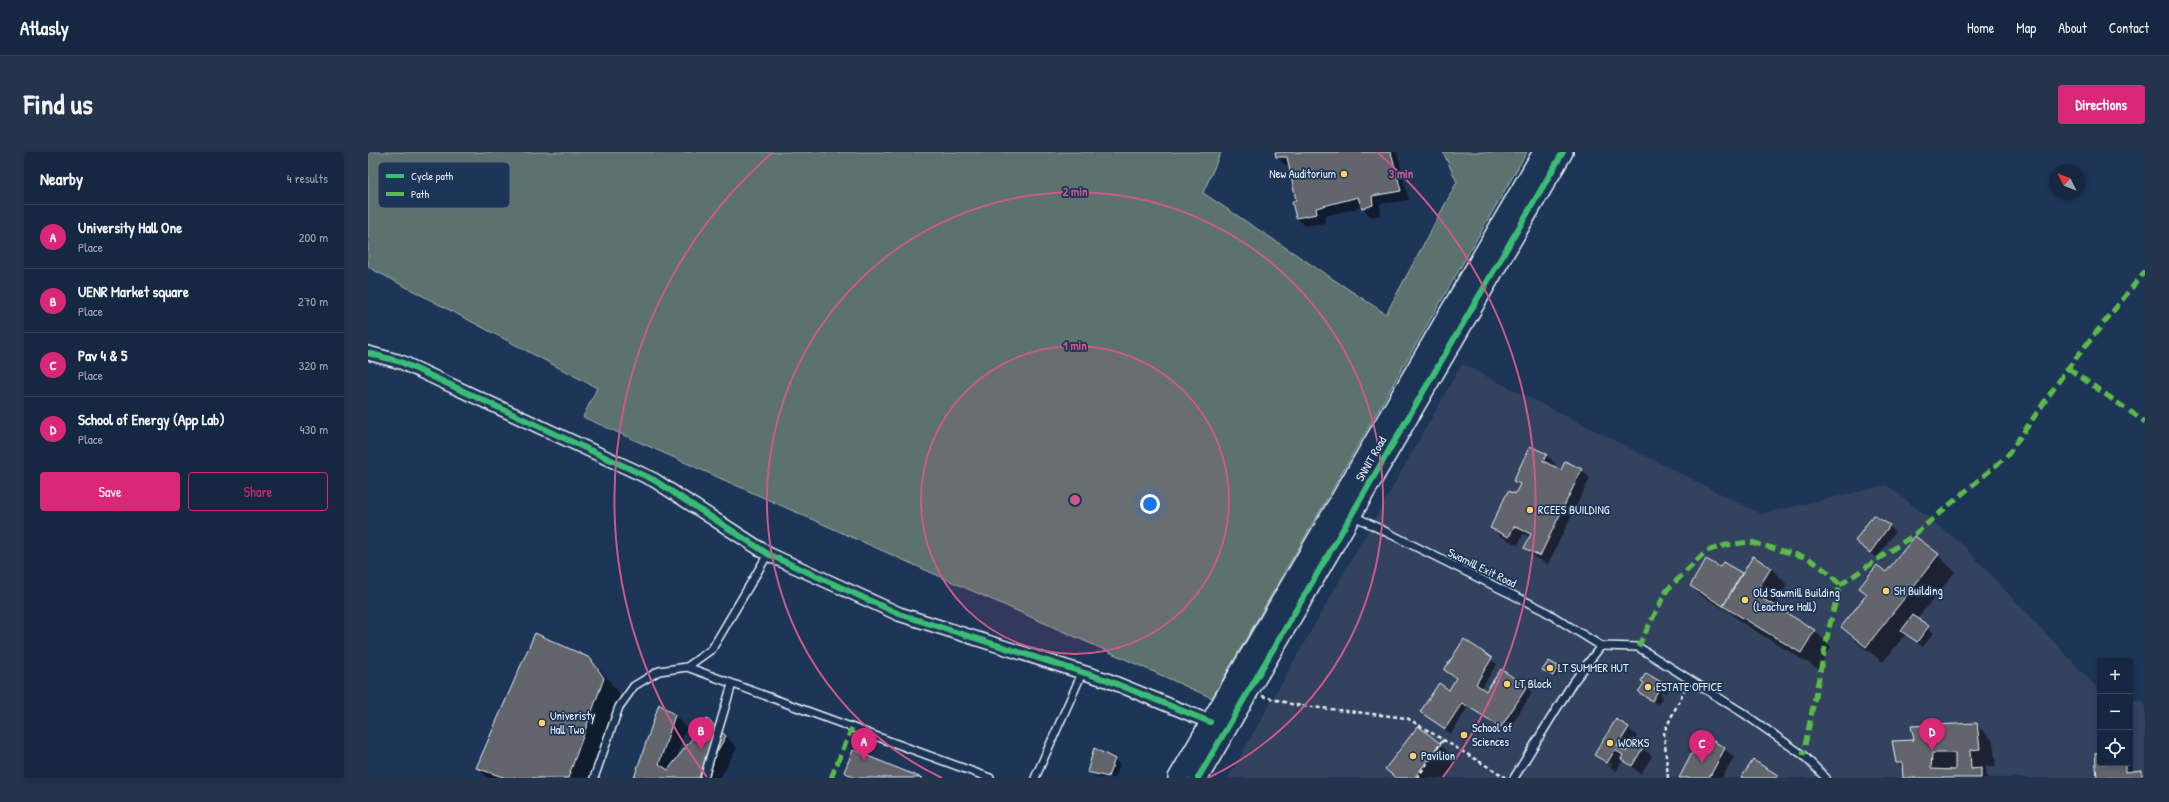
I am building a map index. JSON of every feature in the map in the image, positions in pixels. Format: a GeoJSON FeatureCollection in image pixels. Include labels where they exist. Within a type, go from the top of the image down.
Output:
{"type":"FeatureCollection","features":[{"type":"Feature","properties":{"kind":"street","name":"SNNIT Road"},"geometry":{"type":"LineString","coordinates":[[1198,778],[1248,692],[1313,564],[1510,205],[1542,152]]}},
{"type":"Feature","properties":{"kind":"street","name":"SNNIT Road"},"geometry":{"type":"LineString","coordinates":[[1325,543],[1352,514],[1563,152]]}},
{"type":"Feature","properties":{"kind":"street"},"geometry":{"type":"LineString","coordinates":[[368,353],[401,362],[654,480],[768,554],[899,614],[1083,671],[1210,722]]}},
{"type":"Feature","properties":{"kind":"street","name":"SNNIT Road"},"geometry":{"type":"LineString","coordinates":[[1178,778],[1210,722],[1313,564]]}},
{"type":"Feature","properties":{"kind":"lane","name":"Swamill Exit Road"},"geometry":{"type":"LineString","coordinates":[[1352,514],[1543,610],[1601,646]]}},
{"type":"Feature","properties":{"kind":"lane"},"geometry":{"type":"LineString","coordinates":[[594,778],[619,707],[634,686],[659,671],[687,667],[712,649],[768,554]]}},
{"type":"Feature","properties":{"kind":"lane"},"geometry":{"type":"LineString","coordinates":[[1514,778],[1572,684],[1601,646],[1638,646],[1803,755],[1826,778]]}},
{"type":"Feature","properties":{"kind":"lane"},"geometry":{"type":"LineString","coordinates":[[687,667],[990,778]]}},
{"type":"Feature","properties":{"kind":"lane"},"geometry":{"type":"LineString","coordinates":[[1034,778],[1083,671]]}},
{"type":"Feature","properties":{"kind":"lane"},"geometry":{"type":"LineString","coordinates":[[704,778],[732,684]]}},
{"type":"Feature","properties":{"kind":"path"},"geometry":{"type":"LineString","coordinates":[[1668,778],[1664,732],[1690,680]]}},
{"type":"Feature","properties":{"kind":"path"},"geometry":{"type":"LineString","coordinates":[[1248,692],[1295,705],[1407,718],[1507,778]]}},
{"type":"Feature","properties":{"kind":"path"},"geometry":{"type":"LineString","coordinates":[[1417,778],[1443,740]]}},
{"type":"Feature","properties":{"kind":"shaded area"},"geometry":{"type":"Polygon","coordinates":[[[1462,364],[1761,514],[1887,485],[1962,544],[2097,688],[2097,766],[2133,766],[2133,700],[2145,702],[2145,778],[1228,778],[1462,364]]]}},
{"type":"Feature","properties":{"kind":"green space"},"geometry":{"type":"Polygon","coordinates":[[[368,152],[1221,152],[1203,193],[1386,314],[1457,182],[1443,152],[1527,152],[1212,698],[583,417],[597,388],[368,267],[368,152]]]}},
{"type":"Feature","properties":{"kind":"building","name":"New Auditorium"},"geometry":{"type":"Polygon","coordinates":[[[1275,152],[1391,152],[1401,191],[1372,196],[1373,205],[1362,209],[1358,197],[1316,208],[1317,214],[1296,218],[1292,202],[1296,200],[1287,157],[1276,157],[1275,152]]]}},
{"type":"Feature","properties":{"kind":"building","name":"RCEES BUILDING"},"geometry":{"type":"Polygon","coordinates":[[[1530,446],[1547,454],[1543,461],[1561,470],[1565,461],[1582,469],[1540,556],[1524,548],[1531,534],[1514,526],[1509,537],[1490,528],[1508,491],[1515,494],[1520,484],[1513,481],[1530,446]]]}},
{"type":"Feature","properties":{"kind":"building"},"geometry":{"type":"Polygon","coordinates":[[[1873,515],[1890,525],[1870,553],[1855,541],[1873,515]]]}},
{"type":"Feature","properties":{"kind":"building","name":"SH Building"},"geometry":{"type":"Polygon","coordinates":[[[1915,536],[1939,554],[1866,647],[1841,627],[1867,594],[1859,588],[1877,565],[1886,572],[1915,536]]]}},
{"type":"Feature","properties":{"kind":"building","name":"Old Sawmill Building (Leacture Hall)"},"geometry":{"type":"Polygon","coordinates":[[[1753,556],[1771,568],[1755,594],[1815,630],[1801,653],[1723,606],[1753,556]]]}},
{"type":"Feature","properties":{"kind":"building"},"geometry":{"type":"Polygon","coordinates":[[[1706,559],[1720,567],[1723,562],[1742,573],[1723,606],[1690,586],[1706,559]]]}},
{"type":"Feature","properties":{"kind":"building"},"geometry":{"type":"Polygon","coordinates":[[[1913,615],[1929,626],[1917,642],[1901,631],[1913,615]]]}},
{"type":"Feature","properties":{"kind":"building","name":"Univeristy Hall Two"},"geometry":{"type":"Polygon","coordinates":[[[535,633],[590,658],[604,678],[568,778],[506,778],[476,768],[535,633]]]}},
{"type":"Feature","properties":{"kind":"building","name":"LT Block"},"geometry":{"type":"Polygon","coordinates":[[[1464,639],[1492,658],[1476,684],[1486,691],[1501,669],[1527,687],[1501,727],[1462,703],[1445,729],[1420,712],[1439,683],[1449,690],[1456,678],[1444,670],[1464,639]]]}},
{"type":"Feature","properties":{"kind":"building","name":"LT SUMMER HUT"},"geometry":{"type":"Polygon","coordinates":[[[1549,661],[1558,666],[1553,676],[1542,670],[1549,661]]]}},
{"type":"Feature","properties":{"kind":"building","name":"ESTATE OFFICE"},"geometry":{"type":"Polygon","coordinates":[[[1646,673],[1663,683],[1660,688],[1656,686],[1654,689],[1658,691],[1652,701],[1638,692],[1644,683],[1641,681],[1646,673]]]}},
{"type":"Feature","properties":{"kind":"building"},"geometry":{"type":"Polygon","coordinates":[[[659,704],[675,715],[659,764],[668,770],[707,719],[726,736],[702,778],[634,778],[659,704]]]}},
{"type":"Feature","properties":{"kind":"building","name":"WORKS"},"geometry":{"type":"Polygon","coordinates":[[[1616,719],[1629,727],[1617,746],[1626,752],[1633,740],[1644,746],[1632,766],[1621,759],[1623,755],[1615,750],[1607,763],[1594,755],[1616,719]]]}},
{"type":"Feature","properties":{"kind":"building"},"geometry":{"type":"Polygon","coordinates":[[[1977,723],[1980,749],[1970,750],[1971,769],[1981,768],[1981,778],[1903,778],[1902,763],[1896,763],[1892,741],[1914,740],[1911,726],[1977,723]],[[1932,753],[1931,769],[1955,770],[1955,753],[1932,753]]]}},
{"type":"Feature","properties":{"kind":"building","name":"Pavilion"},"geometry":{"type":"Polygon","coordinates":[[[1418,726],[1441,744],[1414,778],[1396,778],[1385,769],[1418,726]]]}},
{"type":"Feature","properties":{"kind":"building"},"geometry":{"type":"Polygon","coordinates":[[[1702,734],[1725,748],[1709,778],[1679,778],[1702,734]]]}},
{"type":"Feature","properties":{"kind":"building"},"geometry":{"type":"Polygon","coordinates":[[[1094,748],[1115,759],[1108,777],[1087,772],[1094,748]]]}},
{"type":"Feature","properties":{"kind":"building"},"geometry":{"type":"Polygon","coordinates":[[[853,750],[922,778],[855,778],[844,772],[853,750]]]}},
{"type":"Feature","properties":{"kind":"building"},"geometry":{"type":"Polygon","coordinates":[[[2095,753],[2097,753],[2097,766],[2125,766],[2125,772],[2142,770],[2142,778],[2097,778],[2095,753]]]}},
{"type":"Feature","properties":{"kind":"building"},"geometry":{"type":"Polygon","coordinates":[[[1753,760],[1778,775],[1776,778],[1741,778],[1753,760]]]}},
{"type":"Feature","properties":{"kind":"marked path"},"geometry":{"type":"LineString","coordinates":[[1840,585],[1915,534],[2007,456],[2068,368],[2145,271]]}},
{"type":"Feature","properties":{"kind":"marked path"},"geometry":{"type":"LineString","coordinates":[[2068,368],[2145,422]]}},
{"type":"Feature","properties":{"kind":"marked path"},"geometry":{"type":"LineString","coordinates":[[1638,647],[1667,590],[1707,551],[1726,545],[1751,542],[1808,558],[1829,573],[1840,585],[1830,624],[1803,755]]}},
{"type":"Feature","properties":{"kind":"marked path"},"geometry":{"type":"LineString","coordinates":[[831,778],[852,728]]}},
{"type":"Feature","properties":{"kind":"cycle path"},"geometry":{"type":"LineString","coordinates":[[1198,778],[1563,152]]}},
{"type":"Feature","properties":{"kind":"cycle path"},"geometry":{"type":"LineString","coordinates":[[368,353],[401,362],[654,480],[768,554],[899,614],[1107,680],[1210,722]]}},
{"type":"Feature","properties":{"kind":"place","name":"New Auditorium"},"geometry":{"type":"Point","coordinates":[1344,174]}},
{"type":"Feature","properties":{"kind":"place","name":"RCEES BUILDING"},"geometry":{"type":"Point","coordinates":[1530,510]}},
{"type":"Feature","properties":{"kind":"place","name":"SH Building"},"geometry":{"type":"Point","coordinates":[1886,591]}},
{"type":"Feature","properties":{"kind":"place","name":"Old Sawmill Building (Leacture Hall)"},"geometry":{"type":"Point","coordinates":[1745,600]}},
{"type":"Feature","properties":{"kind":"place","name":"LT SUMMER HUT"},"geometry":{"type":"Point","coordinates":[1550,668]}},
{"type":"Feature","properties":{"kind":"place","name":"LT Block"},"geometry":{"type":"Point","coordinates":[1507,684]}},
{"type":"Feature","properties":{"kind":"place","name":"ESTATE OFFICE"},"geometry":{"type":"Point","coordinates":[1648,687]}},
{"type":"Feature","properties":{"kind":"place","name":"Univeristy Hall Two"},"geometry":{"type":"Point","coordinates":[542,723]}},
{"type":"Feature","properties":{"kind":"place","name":"School of Sciences"},"geometry":{"type":"Point","coordinates":[1464,735]}},
{"type":"Feature","properties":{"kind":"place","name":"WORKS"},"geometry":{"type":"Point","coordinates":[1610,743]}},
{"type":"Feature","properties":{"kind":"place","name":"UENR Market square"},"geometry":{"type":"Point","coordinates":[701,750]}},
{"type":"Feature","properties":{"kind":"place","name":"School of Energy (App Lab)"},"geometry":{"type":"Point","coordinates":[1932,751]}},
{"type":"Feature","properties":{"kind":"place","name":"Pavilion"},"geometry":{"type":"Point","coordinates":[1413,756]}},
{"type":"Feature","properties":{"kind":"place","name":"University Hall One"},"geometry":{"type":"Point","coordinates":[864,761]}},
{"type":"Feature","properties":{"kind":"place","name":"Pav 4 & 5"},"geometry":{"type":"Point","coordinates":[1702,763]}}]}
